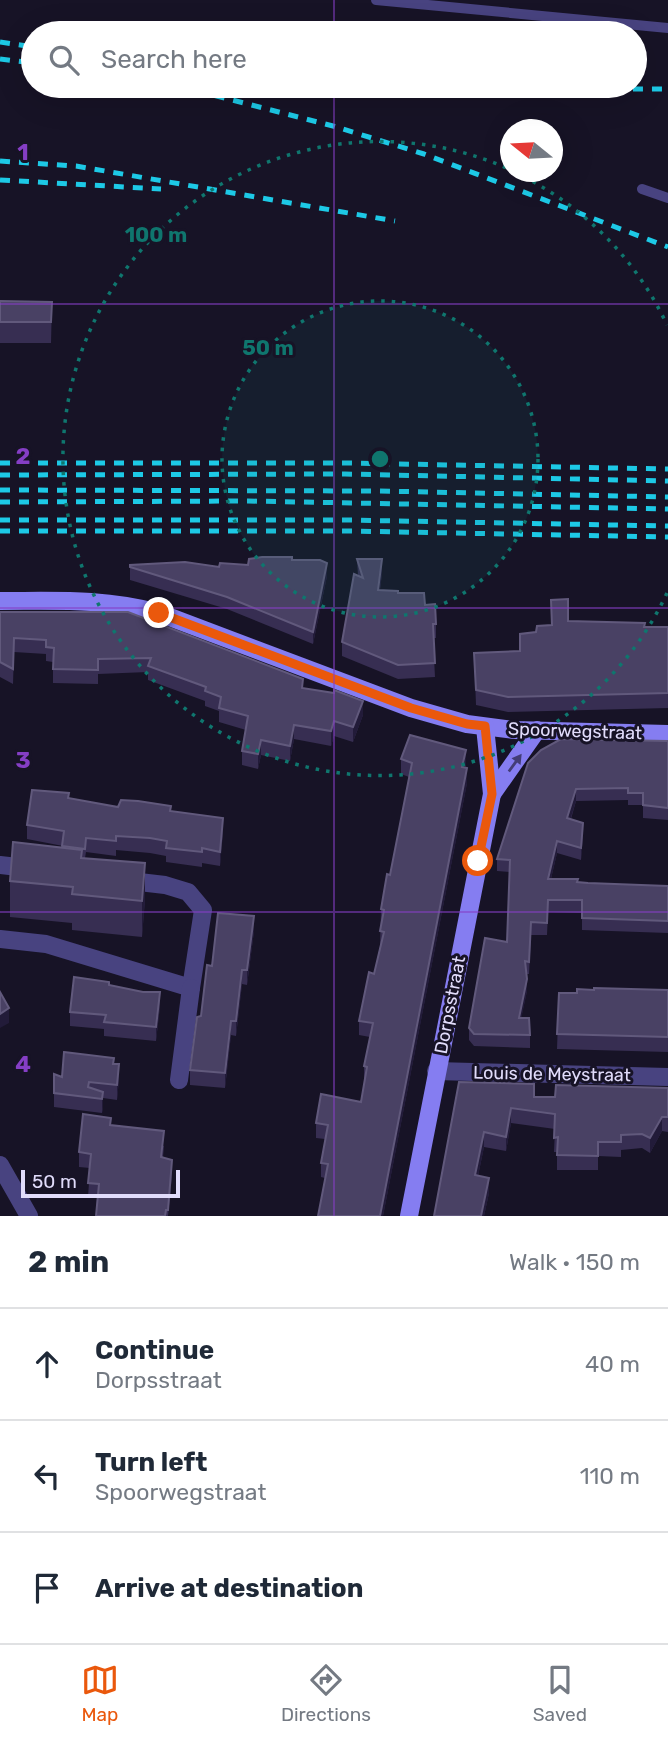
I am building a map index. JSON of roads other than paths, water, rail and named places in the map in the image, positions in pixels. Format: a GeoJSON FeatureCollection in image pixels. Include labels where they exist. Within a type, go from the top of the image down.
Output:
{"type":"FeatureCollection","features":[{"type":"Feature","properties":{"kind":"street","name":"Spoorwegstraat"},"geometry":{"type":"LineString","coordinates":[[0,601],[101,601],[130,605],[411,708],[467,724],[514,730],[668,734]]}},
{"type":"Feature","properties":{"kind":"street","name":"Dorpsstraat"},"geometry":{"type":"LineString","coordinates":[[409,1216],[492,794],[485,726]]}},
{"type":"Feature","properties":{"kind":"street","name":"Dorpsstraat"},"geometry":{"type":"LineString","coordinates":[[492,794],[537,730]]}},
{"type":"Feature","properties":{"kind":"street"},"geometry":{"type":"LineString","coordinates":[[1,870],[56,872]]}},
{"type":"Feature","properties":{"kind":"street"},"geometry":{"type":"LineString","coordinates":[[111,879],[165,885],[188,892],[203,910],[179,1080]]}},
{"type":"Feature","properties":{"kind":"street"},"geometry":{"type":"LineString","coordinates":[[0,939],[46,944],[191,988]]}},
{"type":"Feature","properties":{"kind":"street","name":"Louis de Meystraat"},"geometry":{"type":"LineString","coordinates":[[436,1071],[668,1077]]}},
{"type":"Feature","properties":{"kind":"street"},"geometry":{"type":"LineString","coordinates":[[0,1165],[29,1216]]}},
{"type":"Feature","properties":{"kind":"lane"},"geometry":{"type":"LineString","coordinates":[[376,0],[595,21]]}},
{"type":"Feature","properties":{"kind":"lane"},"geometry":{"type":"LineString","coordinates":[[647,26],[668,28]]}},
{"type":"Feature","properties":{"kind":"lane"},"geometry":{"type":"LineString","coordinates":[[642,189],[668,198]]}},
{"type":"Feature","properties":{"kind":"railway"},"geometry":{"type":"LineString","coordinates":[[0,42],[21,45]]}},
{"type":"Feature","properties":{"kind":"railway"},"geometry":{"type":"LineString","coordinates":[[0,59],[21,62]]}},
{"type":"Feature","properties":{"kind":"railway"},"geometry":{"type":"LineString","coordinates":[[647,89],[668,89]]}},
{"type":"Feature","properties":{"kind":"railway"},"geometry":{"type":"LineString","coordinates":[[224,98],[333,126],[424,154],[668,247]]}},
{"type":"Feature","properties":{"kind":"railway"},"geometry":{"type":"LineString","coordinates":[[0,161],[76,166],[395,221]]}},
{"type":"Feature","properties":{"kind":"railway"},"geometry":{"type":"LineString","coordinates":[[0,180],[161,189]]}},
{"type":"Feature","properties":{"kind":"railway"},"geometry":{"type":"LineString","coordinates":[[0,463],[346,463],[668,469]]}},
{"type":"Feature","properties":{"kind":"railway"},"geometry":{"type":"LineString","coordinates":[[0,475],[345,474],[668,481]]}},
{"type":"Feature","properties":{"kind":"railway"},"geometry":{"type":"LineString","coordinates":[[0,490],[379,491],[668,497]]}},
{"type":"Feature","properties":{"kind":"railway"},"geometry":{"type":"LineString","coordinates":[[0,502],[248,501],[668,509]]}},
{"type":"Feature","properties":{"kind":"railway"},"geometry":{"type":"LineString","coordinates":[[0,520],[346,520],[668,526]]}},
{"type":"Feature","properties":{"kind":"railway"},"geometry":{"type":"LineString","coordinates":[[0,531],[348,531],[668,537]]}}]}
